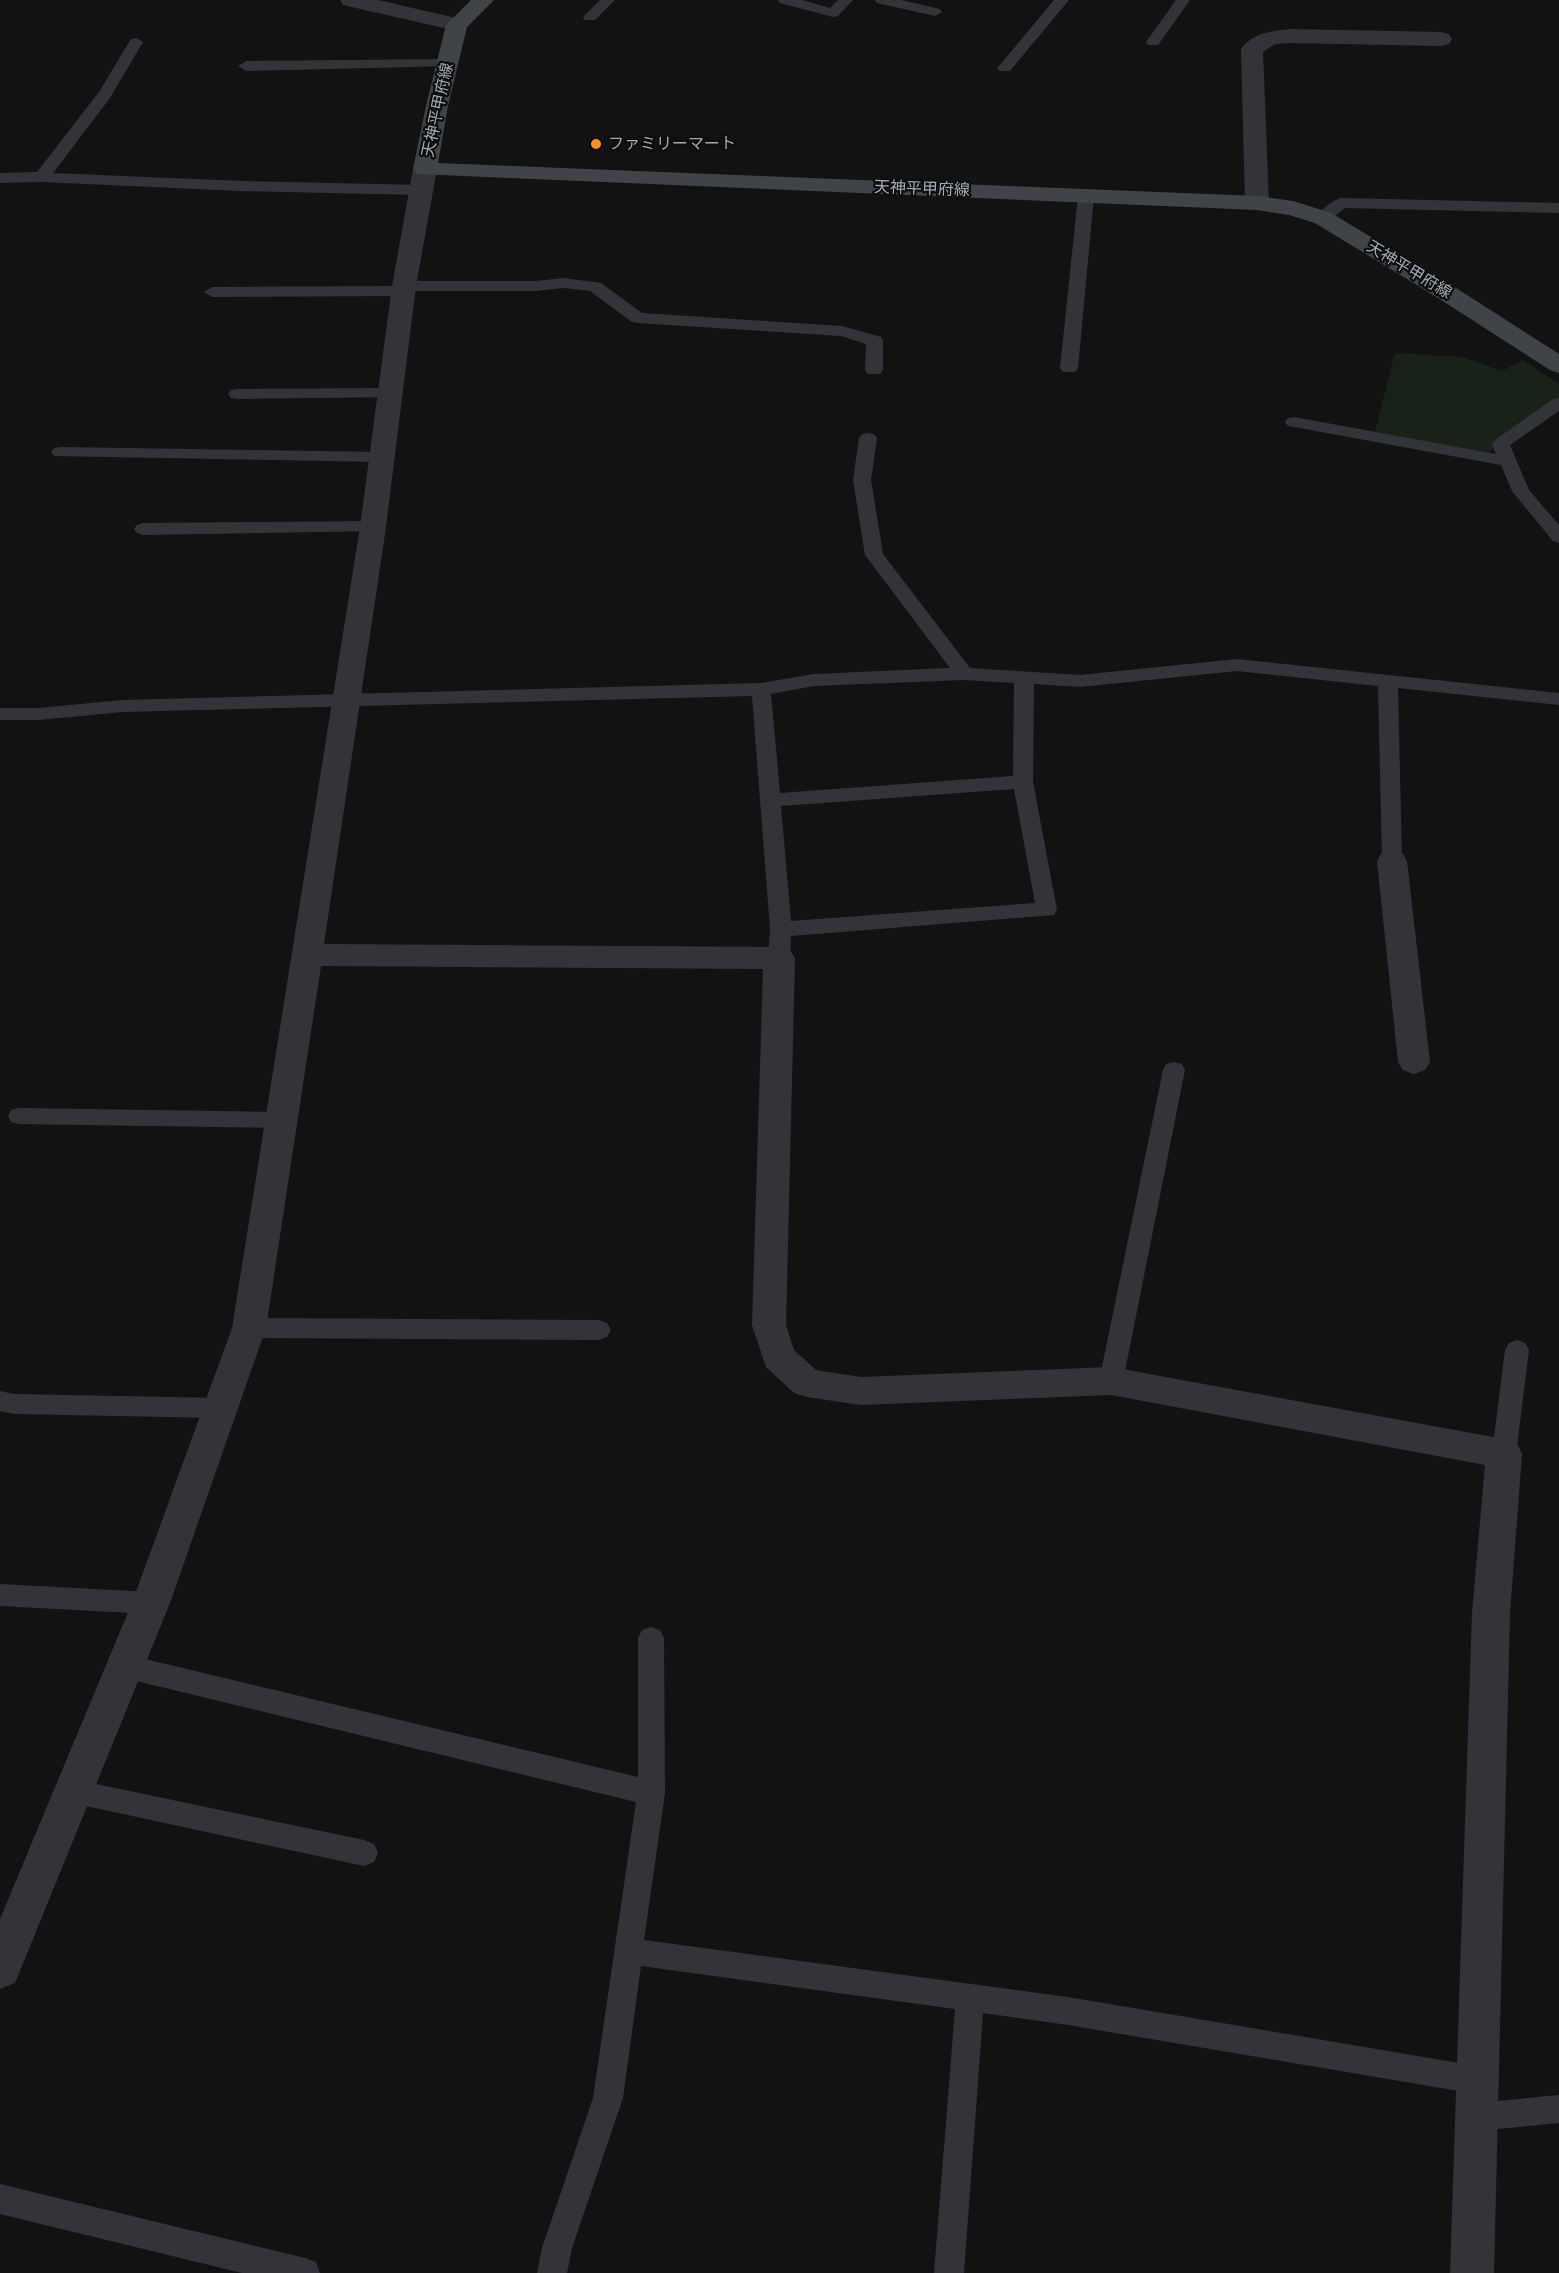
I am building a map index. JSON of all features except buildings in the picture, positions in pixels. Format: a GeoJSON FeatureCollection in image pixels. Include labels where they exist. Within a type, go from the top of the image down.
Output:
{"type":"FeatureCollection","features":[{"type":"Feature","properties":{"kind":"main road"},"geometry":{"type":"LineString","coordinates":[[457,25],[483,0]]}},
{"type":"Feature","properties":{"kind":"main road","name":"天神平甲府線"},"geometry":{"type":"LineString","coordinates":[[457,25],[423,180],[1086,196],[1257,203],[1293,208],[1323,218],[1448,293],[1559,365]]}},
{"type":"Feature","properties":{"kind":"street"},"geometry":{"type":"LineString","coordinates":[[351,0],[457,25]]}},
{"type":"Feature","properties":{"kind":"street"},"geometry":{"type":"LineString","coordinates":[[1257,203],[1252,49],[1270,38],[1290,36],[1441,39]]}},
{"type":"Feature","properties":{"kind":"street"},"geometry":{"type":"LineString","coordinates":[[0,1969],[151,1603],[249,1329],[373,527],[404,288],[423,180]]}},
{"type":"Feature","properties":{"kind":"street"},"geometry":{"type":"LineString","coordinates":[[1392,861],[1414,1062]]}},
{"type":"Feature","properties":{"kind":"street"},"geometry":{"type":"LineString","coordinates":[[307,956],[780,943],[769,1325],[778,1356],[807,1383],[861,1391],[1111,1381],[1504,1454],[1491,1613],[1472,2273]]}},
{"type":"Feature","properties":{"kind":"lane"},"geometry":{"type":"LineString","coordinates":[[590,17],[608,0]]}},
{"type":"Feature","properties":{"kind":"lane"},"geometry":{"type":"LineString","coordinates":[[785,0],[833,13],[846,0]]}},
{"type":"Feature","properties":{"kind":"lane"},"geometry":{"type":"LineString","coordinates":[[882,0],[935,12]]}},
{"type":"Feature","properties":{"kind":"lane"},"geometry":{"type":"LineString","coordinates":[[1005,68],[1062,0]]}},
{"type":"Feature","properties":{"kind":"lane"},"geometry":{"type":"LineString","coordinates":[[1153,42],[1183,0]]}},
{"type":"Feature","properties":{"kind":"lane"},"geometry":{"type":"LineString","coordinates":[[42,177],[62,147],[110,91],[126,66],[136,42]]}},
{"type":"Feature","properties":{"kind":"lane"},"geometry":{"type":"LineString","coordinates":[[246,66],[447,63]]}},
{"type":"Feature","properties":{"kind":"lane"},"geometry":{"type":"LineString","coordinates":[[0,178],[42,177],[241,186],[310,186],[423,180]]}},
{"type":"Feature","properties":{"kind":"lane"},"geometry":{"type":"LineString","coordinates":[[1069,368],[1086,196]]}},
{"type":"Feature","properties":{"kind":"lane"},"geometry":{"type":"LineString","coordinates":[[1323,218],[1341,203],[1559,208]]}},
{"type":"Feature","properties":{"kind":"lane"},"geometry":{"type":"LineString","coordinates":[[212,292],[535,286],[564,283],[595,287],[638,318],[843,331],[874,341],[874,369]]}},
{"type":"Feature","properties":{"kind":"lane"},"geometry":{"type":"LineString","coordinates":[[237,394],[390,393]]}},
{"type":"Feature","properties":{"kind":"lane"},"geometry":{"type":"LineString","coordinates":[[1559,403],[1501,444],[1521,491],[1559,537]]}},
{"type":"Feature","properties":{"kind":"lane"},"geometry":{"type":"LineString","coordinates":[[1294,422],[1508,461]]}},
{"type":"Feature","properties":{"kind":"lane"},"geometry":{"type":"LineString","coordinates":[[868,438],[861,480],[874,555],[964,674]]}},
{"type":"Feature","properties":{"kind":"lane"},"geometry":{"type":"LineString","coordinates":[[60,452],[382,457]]}},
{"type":"Feature","properties":{"kind":"lane"},"geometry":{"type":"LineString","coordinates":[[143,529],[373,527]]}},
{"type":"Feature","properties":{"kind":"lane"},"geometry":{"type":"LineString","coordinates":[[0,714],[39,714],[122,706],[761,689],[814,680],[964,674],[1080,681],[1237,665],[1559,699]]}},
{"type":"Feature","properties":{"kind":"lane"},"geometry":{"type":"LineString","coordinates":[[761,689],[780,943],[1047,910],[1023,782],[1024,678]]}},
{"type":"Feature","properties":{"kind":"lane"},"geometry":{"type":"LineString","coordinates":[[1388,681],[1392,861]]}},
{"type":"Feature","properties":{"kind":"lane"},"geometry":{"type":"LineString","coordinates":[[770,800],[1023,782]]}},
{"type":"Feature","properties":{"kind":"lane"},"geometry":{"type":"LineString","coordinates":[[1111,1381],[1174,1070]]}},
{"type":"Feature","properties":{"kind":"lane"},"geometry":{"type":"LineString","coordinates":[[19,1116],[283,1120]]}},
{"type":"Feature","properties":{"kind":"lane"},"geometry":{"type":"LineString","coordinates":[[249,1329],[599,1330]]}},
{"type":"Feature","properties":{"kind":"lane"},"geometry":{"type":"LineString","coordinates":[[1504,1454],[1517,1350]]}},
{"type":"Feature","properties":{"kind":"lane"},"geometry":{"type":"LineString","coordinates":[[0,1401],[14,1404],[221,1408]]}},
{"type":"Feature","properties":{"kind":"lane"},"geometry":{"type":"LineString","coordinates":[[0,1595],[151,1603]]}},
{"type":"Feature","properties":{"kind":"lane"},"geometry":{"type":"LineString","coordinates":[[552,2273],[556,2248],[608,2098],[651,1793],[651,1638]]}},
{"type":"Feature","properties":{"kind":"lane"},"geometry":{"type":"LineString","coordinates":[[124,1666],[651,1793]]}},
{"type":"Feature","properties":{"kind":"lane"},"geometry":{"type":"LineString","coordinates":[[72,1791],[364,1852]]}},
{"type":"Feature","properties":{"kind":"lane"},"geometry":{"type":"LineString","coordinates":[[628,1951],[1068,2011],[1478,2080]]}},
{"type":"Feature","properties":{"kind":"lane"},"geometry":{"type":"LineString","coordinates":[[949,2273],[970,1998]]}},
{"type":"Feature","properties":{"kind":"lane"},"geometry":{"type":"LineString","coordinates":[[1477,2117],[1559,2109]]}},
{"type":"Feature","properties":{"kind":"lane"},"geometry":{"type":"LineString","coordinates":[[0,2199],[305,2273]]}},
{"type":"Feature","properties":{"kind":"shaded area"},"geometry":{"type":"Polygon","coordinates":[[[1395,353],[1462,357],[1502,371],[1523,360],[1559,384],[1559,403],[1483,456],[1374,436],[1395,353]]]}},
{"type":"Feature","properties":{"kind":"place","name":"ファミリーマート"},"geometry":{"type":"Point","coordinates":[596,144]}}]}
